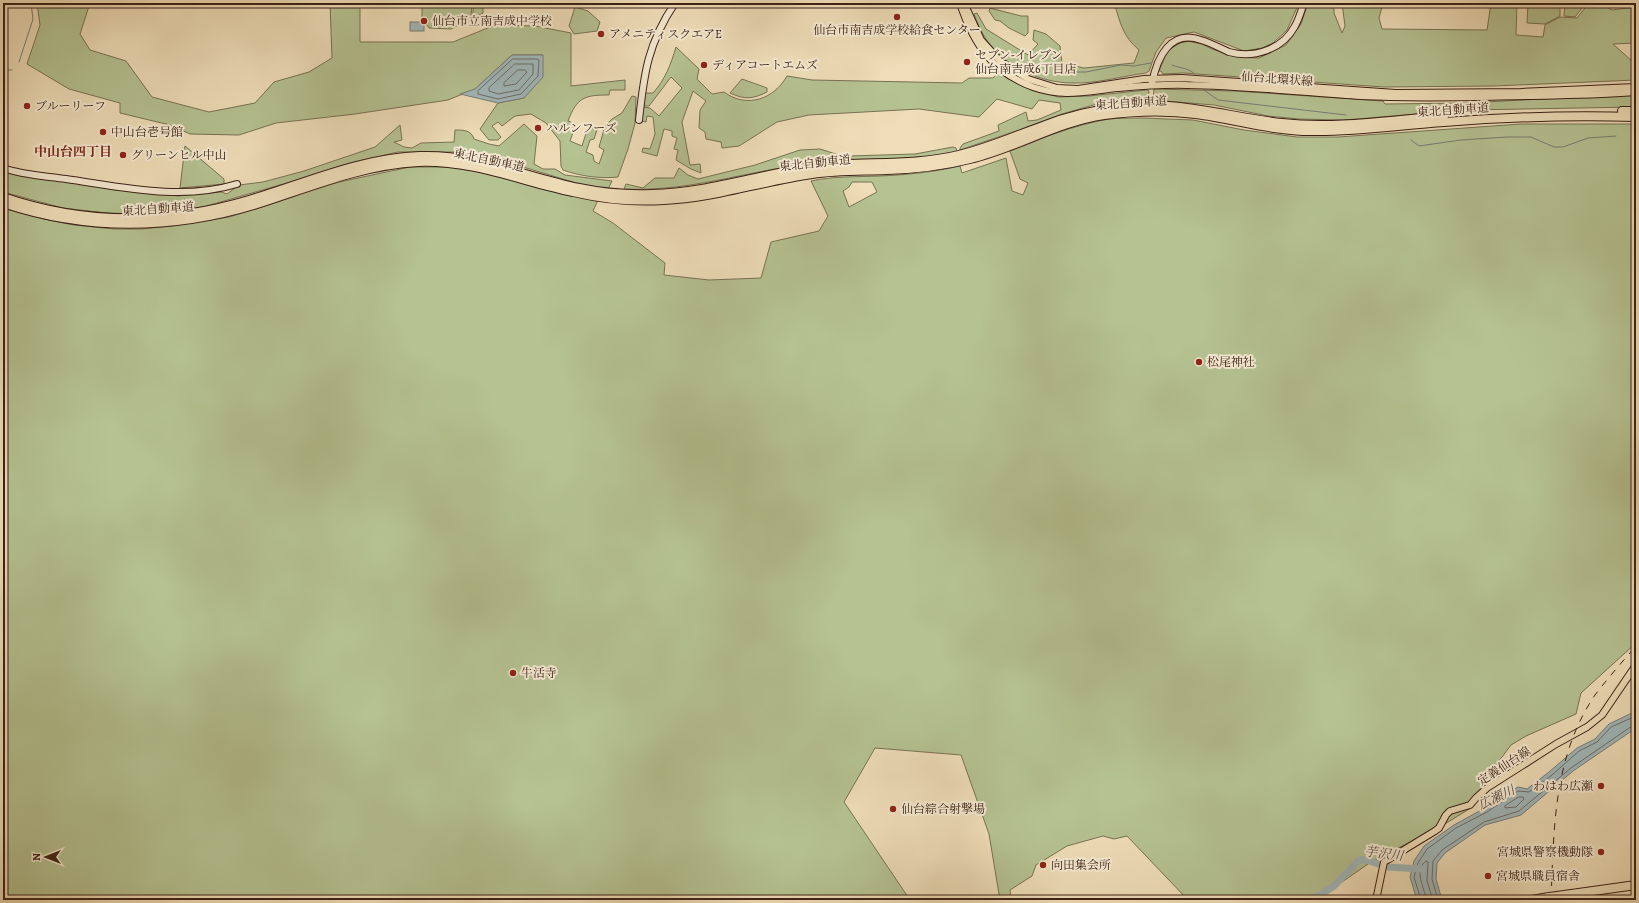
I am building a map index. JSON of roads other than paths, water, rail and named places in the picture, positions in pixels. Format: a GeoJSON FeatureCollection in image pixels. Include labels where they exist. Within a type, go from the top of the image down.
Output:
{"type":"FeatureCollection","features":[{"type":"Feature","properties":{"kind":"highway","name":"東北自動車道"},"geometry":{"type":"LineString","coordinates":[[3,197],[53,211],[81,216],[122,219],[169,217],[193,214],[234,204],[337,171],[364,164],[387,159],[420,156],[451,157],[484,162],[557,183],[598,191],[635,194],[669,194],[710,188],[763,176],[823,166],[904,163],[948,158],[987,147],[1073,116],[1106,109],[1138,106],[1178,106],[1279,123],[1313,125],[1357,124],[1501,113],[1636,111]]}},
{"type":"Feature","properties":{"kind":"highway","name":"東北自動車道"},"geometry":{"type":"LineString","coordinates":[[3,203],[29,211],[88,223],[127,225],[176,222],[206,218],[237,210],[352,173],[420,162],[470,165],[555,188],[601,198],[640,201],[664,200],[696,197],[772,180],[816,173],[904,169],[947,164],[991,153],[1040,133],[1083,119],[1130,112],[1164,111],[1193,114],[1277,128],[1312,131],[1355,130],[1442,122],[1510,118],[1636,117]]}},
{"type":"Feature","properties":{"kind":"highway"},"geometry":{"type":"LineString","coordinates":[[1532,900],[1636,885]]}},
{"type":"Feature","properties":{"kind":"main road","name":"仙台北環状線"},"geometry":{"type":"LineString","coordinates":[[960,3],[971,33],[984,53],[1002,70],[1024,83],[1046,91],[1068,94],[1182,78],[1211,83],[1360,96],[1412,98],[1636,92]]}},
{"type":"Feature","properties":{"kind":"main road","name":"仙台北環状線"},"geometry":{"type":"LineString","coordinates":[[964,3],[976,31],[987,49],[1009,69],[1032,81],[1056,88],[1078,89],[1119,82],[1185,85],[1211,83],[1407,93],[1521,92],[1636,87]]}},
{"type":"Feature","properties":{"kind":"main road","name":"定義仙台線"},"geometry":{"type":"LineString","coordinates":[[1376,900],[1384,862],[1439,828],[1450,811],[1470,805],[1488,788],[1556,744],[1587,727],[1602,715],[1636,665]]}},
{"type":"Feature","properties":{"kind":"street"},"geometry":{"type":"LineString","coordinates":[[670,3],[656,28],[643,61],[638,86],[639,120],[646,62],[661,24],[675,3]]}},
{"type":"Feature","properties":{"kind":"street"},"geometry":{"type":"LineString","coordinates":[[1152,83],[1161,55],[1166,48],[1175,41],[1185,38],[1200,39],[1230,52],[1240,54],[1255,54],[1269,50],[1279,44],[1290,34],[1295,27],[1304,3]]}},
{"type":"Feature","properties":{"kind":"street"},"geometry":{"type":"LineString","coordinates":[[3,168],[42,176],[177,193],[207,191],[237,184]]}},
{"type":"Feature","properties":{"kind":"water"},"geometry":{"type":"Polygon","coordinates":[[[410,22],[424,22],[424,31],[410,31],[410,22]]]}},
{"type":"Feature","properties":{"kind":"water"},"geometry":{"type":"Polygon","coordinates":[[[512,55],[543,55],[543,77],[524,98],[498,103],[460,94],[475,89],[512,55]]]}},
{"type":"Feature","properties":{"kind":"water"},"geometry":{"type":"Polygon","coordinates":[[[1636,711],[1636,728],[1573,771],[1521,815],[1485,825],[1445,853],[1437,863],[1436,879],[1442,900],[1417,900],[1410,877],[1414,861],[1424,846],[1454,825],[1485,808],[1518,787],[1527,789],[1577,748],[1595,739],[1609,724],[1636,711]]]}},
{"type":"Feature","properties":{"kind":"waterway"},"geometry":{"type":"LineString","coordinates":[[19,62],[33,19],[31,3]]}},
{"type":"Feature","properties":{"kind":"waterway"},"geometry":{"type":"LineString","coordinates":[[1057,69],[1066,72],[1086,72],[1121,65],[1134,66],[1151,63]]}},
{"type":"Feature","properties":{"kind":"waterway"},"geometry":{"type":"LineString","coordinates":[[1172,65],[1191,71],[1196,76]]}},
{"type":"Feature","properties":{"kind":"waterway"},"geometry":{"type":"LineString","coordinates":[[3,70],[12,70]]}},
{"type":"Feature","properties":{"kind":"waterway"},"geometry":{"type":"LineString","coordinates":[[1203,87],[1204,90],[1218,100],[1346,115]]}},
{"type":"Feature","properties":{"kind":"waterway"},"geometry":{"type":"LineString","coordinates":[[1411,140],[1419,146],[1461,140],[1531,137],[1554,147],[1563,147],[1588,138],[1616,136]]}},
{"type":"Feature","properties":{"kind":"waterway","name":"芋沢川"},"geometry":{"type":"LineString","coordinates":[[1307,900],[1320,895],[1334,886],[1359,860],[1366,860],[1388,867],[1421,869]]}},
{"type":"Feature","properties":{"kind":"railway"},"geometry":{"type":"LineString","coordinates":[[1551,900],[1553,846],[1558,794],[1563,768],[1571,743],[1581,719],[1595,695],[1636,646]]}},
{"type":"Feature","properties":{"kind":"place","name":"仙台市南吉成学校給食センター"},"geometry":{"type":"Point","coordinates":[897,17]}},
{"type":"Feature","properties":{"kind":"place","name":"仙台市立南吉成中学校"},"geometry":{"type":"Point","coordinates":[424,21]}},
{"type":"Feature","properties":{"kind":"place","name":"アメニティスクエアE"},"geometry":{"type":"Point","coordinates":[601,34]}},
{"type":"Feature","properties":{"kind":"place","name":"セブン-イレブン 仙台南吉成6丁目店"},"geometry":{"type":"Point","coordinates":[967,62]}},
{"type":"Feature","properties":{"kind":"place","name":"ディアコートエムズ"},"geometry":{"type":"Point","coordinates":[704,65]}},
{"type":"Feature","properties":{"kind":"place","name":"ブルーリーフ"},"geometry":{"type":"Point","coordinates":[27,106]}},
{"type":"Feature","properties":{"kind":"place","name":"ハルンフーズ"},"geometry":{"type":"Point","coordinates":[538,128]}},
{"type":"Feature","properties":{"kind":"place","name":"中山台壱号館"},"geometry":{"type":"Point","coordinates":[103,132]}},
{"type":"Feature","properties":{"kind":"place","name":"グリーンヒル中山"},"geometry":{"type":"Point","coordinates":[123,155]}},
{"type":"Feature","properties":{"kind":"place","name":"松尾神社"},"geometry":{"type":"Point","coordinates":[1199,362]}},
{"type":"Feature","properties":{"kind":"place","name":"牛活寺"},"geometry":{"type":"Point","coordinates":[513,673]}},
{"type":"Feature","properties":{"kind":"place","name":"わはわ広瀬"},"geometry":{"type":"Point","coordinates":[1601,786]}},
{"type":"Feature","properties":{"kind":"place","name":"仙台綜合射撃場"},"geometry":{"type":"Point","coordinates":[893,809]}},
{"type":"Feature","properties":{"kind":"place","name":"宮城県警察機動隊"},"geometry":{"type":"Point","coordinates":[1601,852]}},
{"type":"Feature","properties":{"kind":"place","name":"向田集会所"},"geometry":{"type":"Point","coordinates":[1043,865]}},
{"type":"Feature","properties":{"kind":"place","name":"宮城県職員宿舎"},"geometry":{"type":"Point","coordinates":[1488,876]}},
{"type":"Feature","properties":{"kind":"district","name":"中山台四丁目"},"geometry":{"type":"Point","coordinates":[73,151]}},
{"type":"Feature","properties":{"kind":"water label","name":"広瀬川"},"geometry":{"type":"Point","coordinates":[1496,797]}}]}
